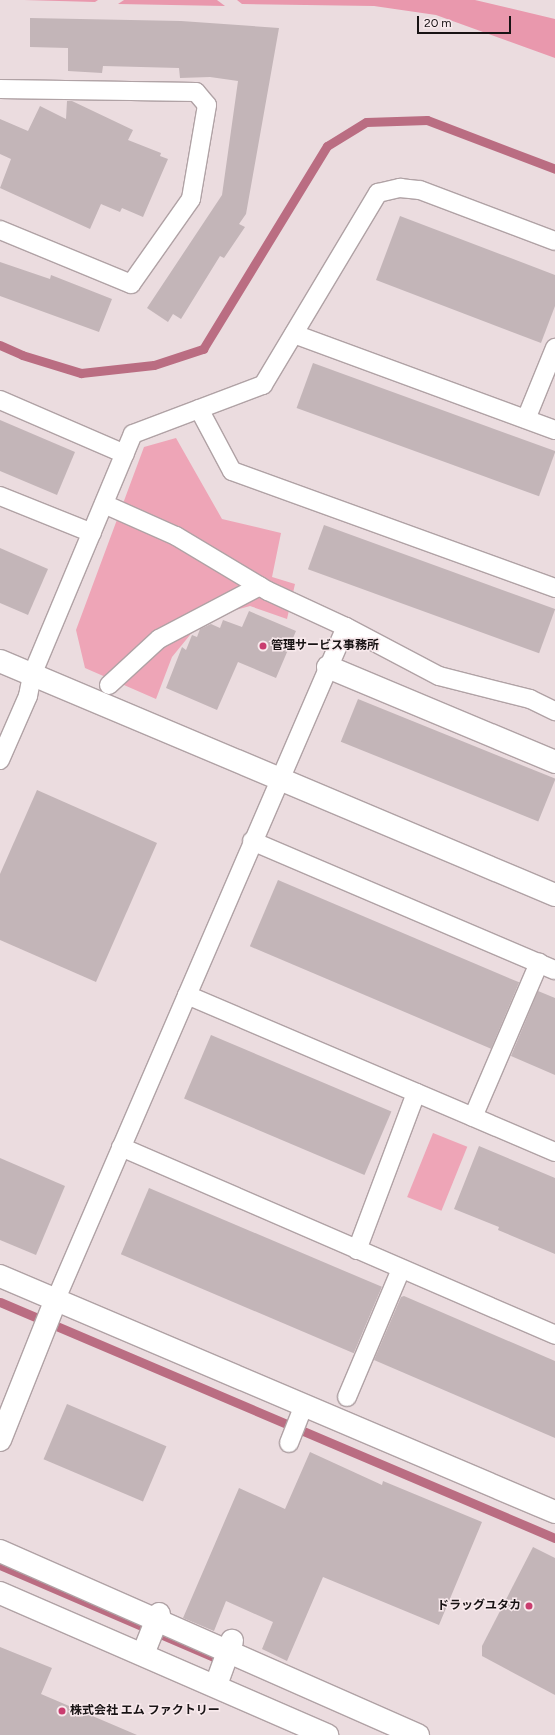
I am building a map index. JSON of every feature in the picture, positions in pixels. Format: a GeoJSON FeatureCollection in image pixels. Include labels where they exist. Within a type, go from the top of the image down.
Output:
{"type":"FeatureCollection","features":[{"type":"Feature","properties":{"kind":"street"},"geometry":{"type":"LineString","coordinates":[[0,661],[555,895]]}},
{"type":"Feature","properties":{"kind":"street"},"geometry":{"type":"LineString","coordinates":[[328,667],[555,762]]}},
{"type":"Feature","properties":{"kind":"street"},"geometry":{"type":"LineString","coordinates":[[0,1276],[302,1412],[555,1512]]}},
{"type":"Feature","properties":{"kind":"street"},"geometry":{"type":"LineString","coordinates":[[0,1440],[55,1301]]}},
{"type":"Feature","properties":{"kind":"street"},"geometry":{"type":"LineString","coordinates":[[0,1551],[153,1630],[225,1660],[418,1735]]}},
{"type":"Feature","properties":{"kind":"street"},"geometry":{"type":"LineString","coordinates":[[0,1593],[153,1630],[225,1660],[327,1735]]}},
{"type":"Feature","properties":{"kind":"lane"},"geometry":{"type":"LineString","coordinates":[[0,88],[196,92],[207,105],[191,199],[131,284],[0,230]]}},
{"type":"Feature","properties":{"kind":"lane"},"geometry":{"type":"LineString","coordinates":[[0,760],[28,696],[32,675],[133,434],[263,385],[378,193],[400,188],[420,190],[555,241]]}},
{"type":"Feature","properties":{"kind":"lane"},"geometry":{"type":"LineString","coordinates":[[294,334],[555,430]]}},
{"type":"Feature","properties":{"kind":"lane"},"geometry":{"type":"LineString","coordinates":[[526,419],[555,348]]}},
{"type":"Feature","properties":{"kind":"lane"},"geometry":{"type":"LineString","coordinates":[[0,400],[125,454]]}},
{"type":"Feature","properties":{"kind":"lane"},"geometry":{"type":"LineString","coordinates":[[199,409],[232,471],[555,588]]}},
{"type":"Feature","properties":{"kind":"lane"},"geometry":{"type":"LineString","coordinates":[[0,496],[92,533]]}},
{"type":"Feature","properties":{"kind":"lane"},"geometry":{"type":"LineString","coordinates":[[104,504],[176,536],[260,586],[346,627],[439,676],[530,699],[555,711]]}},
{"type":"Feature","properties":{"kind":"lane"},"geometry":{"type":"LineString","coordinates":[[109,685],[159,639],[260,586]]}},
{"type":"Feature","properties":{"kind":"lane"},"geometry":{"type":"LineString","coordinates":[[55,1301],[252,841],[346,627]]}},
{"type":"Feature","properties":{"kind":"lane"},"geometry":{"type":"LineString","coordinates":[[252,841],[547,967],[473,1117]]}},
{"type":"Feature","properties":{"kind":"lane"},"geometry":{"type":"LineString","coordinates":[[187,995],[555,1152]]}},
{"type":"Feature","properties":{"kind":"lane"},"geometry":{"type":"LineString","coordinates":[[357,1250],[416,1093]]}},
{"type":"Feature","properties":{"kind":"lane"},"geometry":{"type":"LineString","coordinates":[[121,1147],[555,1335]]}},
{"type":"Feature","properties":{"kind":"lane"},"geometry":{"type":"LineString","coordinates":[[347,1398],[401,1269]]}},
{"type":"Feature","properties":{"kind":"lane"},"geometry":{"type":"LineString","coordinates":[[289,1443],[302,1412]]}},
{"type":"Feature","properties":{"kind":"shaded area"},"geometry":{"type":"Polygon","coordinates":[[[24,0],[98,0],[95,2],[24,0]]]}},
{"type":"Feature","properties":{"kind":"shaded area"},"geometry":{"type":"Polygon","coordinates":[[[124,0],[217,0],[225,6],[118,4],[124,0]]]}},
{"type":"Feature","properties":{"kind":"shaded area"},"geometry":{"type":"Polygon","coordinates":[[[237,0],[475,0],[555,19],[555,58],[436,15],[374,6],[242,4],[237,0]]]}},
{"type":"Feature","properties":{"kind":"shaded area"},"geometry":{"type":"Polygon","coordinates":[[[176,438],[222,519],[281,533],[272,577],[295,584],[287,619],[250,606],[203,619],[172,657],[156,699],[85,668],[76,630],[144,447],[176,438]]]}},
{"type":"Feature","properties":{"kind":"shaded area"},"geometry":{"type":"Polygon","coordinates":[[[433,1133],[467,1147],[441,1211],[407,1197],[433,1133]]]}},
{"type":"Feature","properties":{"kind":"building"},"geometry":{"type":"Polygon","coordinates":[[[30,18],[181,21],[279,28],[246,214],[239,224],[245,227],[224,258],[220,256],[181,319],[173,314],[168,322],[147,308],[222,195],[238,81],[210,77],[180,78],[179,68],[103,66],[102,73],[68,71],[68,48],[30,47],[30,18]]]}},
{"type":"Feature","properties":{"kind":"building"},"geometry":{"type":"Polygon","coordinates":[[[67,101],[72,101],[133,130],[128,140],[161,153],[160,156],[168,159],[143,217],[122,208],[120,212],[101,204],[90,229],[0,188],[11,159],[0,154],[0,119],[28,131],[40,106],[66,119],[67,101]]]}},
{"type":"Feature","properties":{"kind":"building"},"geometry":{"type":"Polygon","coordinates":[[[400,216],[555,275],[555,306],[541,343],[376,280],[400,216]]]}},
{"type":"Feature","properties":{"kind":"building"},"geometry":{"type":"Polygon","coordinates":[[[0,262],[50,279],[51,275],[112,299],[99,332],[0,296],[0,262]]]}},
{"type":"Feature","properties":{"kind":"building"},"geometry":{"type":"Polygon","coordinates":[[[313,363],[555,451],[539,496],[297,408],[313,363]]]}},
{"type":"Feature","properties":{"kind":"building"},"geometry":{"type":"Polygon","coordinates":[[[0,420],[75,452],[57,495],[0,471],[0,420]]]}},
{"type":"Feature","properties":{"kind":"building"},"geometry":{"type":"Polygon","coordinates":[[[324,525],[555,609],[539,653],[308,569],[324,525]]]}},
{"type":"Feature","properties":{"kind":"building"},"geometry":{"type":"Polygon","coordinates":[[[0,548],[48,569],[28,615],[0,603],[0,548]]]}},
{"type":"Feature","properties":{"kind":"building"},"geometry":{"type":"Polygon","coordinates":[[[249,611],[296,631],[276,678],[238,662],[217,710],[166,688],[182,647],[186,650],[192,635],[197,637],[200,629],[211,624],[220,628],[223,620],[242,627],[249,611]]]}},
{"type":"Feature","properties":{"kind":"building"},"geometry":{"type":"Polygon","coordinates":[[[358,699],[555,779],[538,821],[341,742],[358,699]]]}},
{"type":"Feature","properties":{"kind":"building"},"geometry":{"type":"Polygon","coordinates":[[[37,790],[157,843],[96,982],[0,940],[0,874],[37,790]]]}},
{"type":"Feature","properties":{"kind":"building"},"geometry":{"type":"Polygon","coordinates":[[[278,880],[519,982],[491,1049],[250,946],[278,880]]]}},
{"type":"Feature","properties":{"kind":"building"},"geometry":{"type":"Polygon","coordinates":[[[538,991],[555,998],[555,1075],[511,1056],[538,991]]]}},
{"type":"Feature","properties":{"kind":"building"},"geometry":{"type":"Polygon","coordinates":[[[211,1035],[391,1112],[364,1175],[184,1099],[211,1035]]]}},
{"type":"Feature","properties":{"kind":"building"},"geometry":{"type":"Polygon","coordinates":[[[479,1146],[555,1178],[555,1254],[498,1230],[499,1227],[454,1209],[479,1146]]]}},
{"type":"Feature","properties":{"kind":"building"},"geometry":{"type":"Polygon","coordinates":[[[0,1158],[65,1186],[36,1255],[0,1240],[0,1158]]]}},
{"type":"Feature","properties":{"kind":"building"},"geometry":{"type":"Polygon","coordinates":[[[149,1188],[382,1287],[354,1353],[121,1254],[149,1188]]]}},
{"type":"Feature","properties":{"kind":"building"},"geometry":{"type":"Polygon","coordinates":[[[404,1296],[555,1361],[555,1438],[374,1360],[401,1297],[404,1296]]]}},
{"type":"Feature","properties":{"kind":"building"},"geometry":{"type":"Polygon","coordinates":[[[67,1404],[166,1446],[143,1501],[44,1459],[67,1404]]]}},
{"type":"Feature","properties":{"kind":"building"},"geometry":{"type":"Polygon","coordinates":[[[310,1452],[382,1485],[383,1481],[482,1522],[439,1625],[323,1577],[287,1661],[262,1649],[273,1622],[226,1601],[214,1631],[183,1618],[239,1488],[285,1509],[310,1452]]]}},
{"type":"Feature","properties":{"kind":"building","name":"ドラッグユタカ"},"geometry":{"type":"Polygon","coordinates":[[[533,1547],[555,1558],[555,1695],[482,1656],[482,1646],[533,1547]]]}},
{"type":"Feature","properties":{"kind":"building"},"geometry":{"type":"Polygon","coordinates":[[[0,1647],[52,1668],[41,1694],[137,1735],[0,1735],[0,1647]]]}},
{"type":"Feature","properties":{"kind":"waterway"},"geometry":{"type":"LineString","coordinates":[[0,345],[22,355],[81,373],[154,365],[203,349],[327,146],[366,122],[427,120],[555,169]]}},
{"type":"Feature","properties":{"kind":"waterway"},"geometry":{"type":"LineString","coordinates":[[0,1302],[555,1538]]}},
{"type":"Feature","properties":{"kind":"waterway"},"geometry":{"type":"LineString","coordinates":[[0,1565],[225,1662]]}},
{"type":"Feature","properties":{"kind":"place","name":"管理サービス事務所"},"geometry":{"type":"Point","coordinates":[263,646]}},
{"type":"Feature","properties":{"kind":"place","name":"ドラッグユタカ"},"geometry":{"type":"Point","coordinates":[529,1606]}},
{"type":"Feature","properties":{"kind":"place","name":"株式会社 エム ファクトリー"},"geometry":{"type":"Point","coordinates":[62,1711]}}]}
